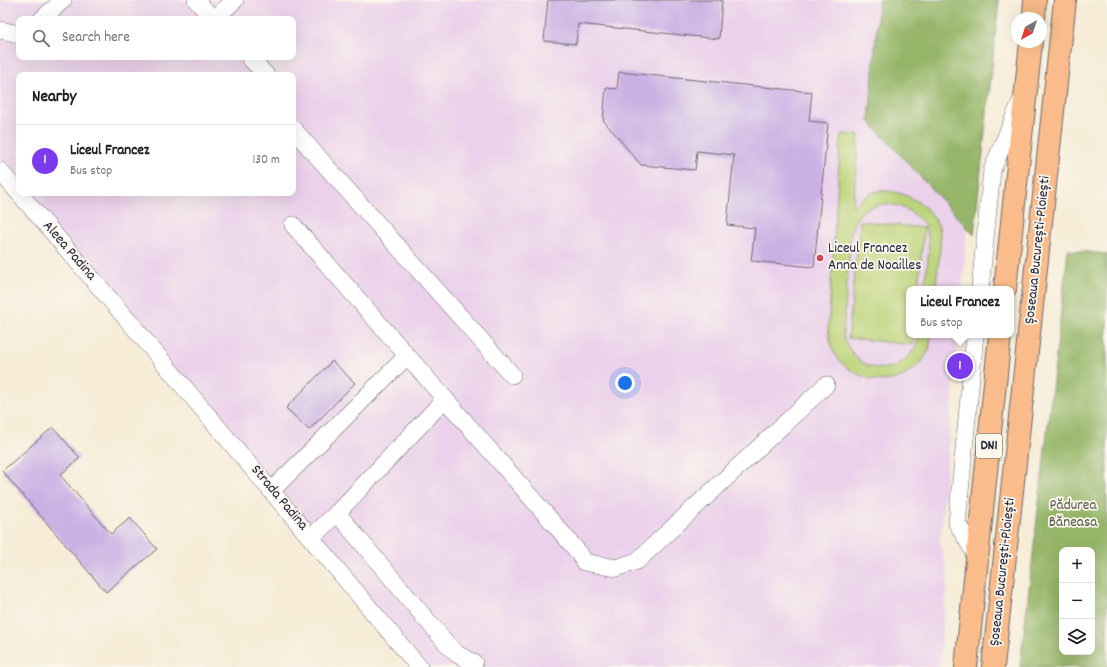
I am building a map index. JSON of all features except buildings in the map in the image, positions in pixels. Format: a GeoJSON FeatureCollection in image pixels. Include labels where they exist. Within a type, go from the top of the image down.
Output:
{"type":"FeatureCollection","features":[{"type":"Feature","properties":{"kind":"highway"},"geometry":{"type":"LineString","coordinates":[[1035,12],[1036,0]]}},
{"type":"Feature","properties":{"kind":"highway","name":"Șoseaua București-Ploiești"},"geometry":{"type":"LineString","coordinates":[[993,667],[1065,0]]}},
{"type":"Feature","properties":{"kind":"highway","name":"Șoseaua București-Ploiești"},"geometry":{"type":"LineString","coordinates":[[1005,286],[1030,48]]}},
{"type":"Feature","properties":{"kind":"highway","name":"Șoseaua București-Ploiești"},"geometry":{"type":"LineString","coordinates":[[966,667],[1000,338]]}},
{"type":"Feature","properties":{"kind":"street"},"geometry":{"type":"LineString","coordinates":[[45,16],[63,0]]}},
{"type":"Feature","properties":{"kind":"street"},"geometry":{"type":"LineString","coordinates":[[196,0],[211,16]]}},
{"type":"Feature","properties":{"kind":"street"},"geometry":{"type":"LineString","coordinates":[[217,16],[235,0]]}},
{"type":"Feature","properties":{"kind":"street"},"geometry":{"type":"LineString","coordinates":[[0,30],[16,33]]}},
{"type":"Feature","properties":{"kind":"street"},"geometry":{"type":"LineString","coordinates":[[252,60],[263,72]]}},
{"type":"Feature","properties":{"kind":"street"},"geometry":{"type":"LineString","coordinates":[[980,286],[992,170],[1026,88]]}},
{"type":"Feature","properties":{"kind":"street"},"geometry":{"type":"LineString","coordinates":[[296,133],[512,375]]}},
{"type":"Feature","properties":{"kind":"street","name":"Aleea Padina"},"geometry":{"type":"LineString","coordinates":[[0,171],[16,190]]}},
{"type":"Feature","properties":{"kind":"street","name":"Aleea Padina"},"geometry":{"type":"LineString","coordinates":[[21,196],[137,331]]}},
{"type":"Feature","properties":{"kind":"street"},"geometry":{"type":"LineString","coordinates":[[293,225],[446,399],[575,549],[584,562],[616,568],[637,561],[826,385]]}},
{"type":"Feature","properties":{"kind":"street","name":"Strada Padina"},"geometry":{"type":"LineString","coordinates":[[137,331],[312,537],[419,667]]}},
{"type":"Feature","properties":{"kind":"street"},"geometry":{"type":"LineString","coordinates":[[975,338],[957,523],[977,557]]}},
{"type":"Feature","properties":{"kind":"street"},"geometry":{"type":"LineString","coordinates":[[272,490],[407,356]]}},
{"type":"Feature","properties":{"kind":"street"},"geometry":{"type":"LineString","coordinates":[[312,537],[337,513],[446,399]]}},
{"type":"Feature","properties":{"kind":"street"},"geometry":{"type":"LineString","coordinates":[[337,513],[452,649],[457,654],[474,663]]}},
{"type":"Feature","properties":{"kind":"shaded area"},"geometry":{"type":"Polygon","coordinates":[[[0,0],[1000,0],[974,235],[967,227],[962,286],[906,286],[906,338],[958,338],[940,543],[948,576],[939,667],[419,667],[21,196],[296,196],[296,72],[16,72],[16,190],[0,171],[0,0]]]}},
{"type":"Feature","properties":{"kind":"green space"},"geometry":{"type":"Polygon","coordinates":[[[879,0],[999,0],[974,235],[869,121],[879,0]]]}},
{"type":"Feature","properties":{"kind":"green space"},"geometry":{"type":"Polygon","coordinates":[[[841,134],[859,135],[853,206],[865,196],[874,192],[883,191],[903,194],[921,204],[935,219],[940,234],[940,250],[935,286],[924,286],[928,258],[928,235],[925,225],[911,212],[898,206],[884,204],[876,205],[863,211],[856,220],[851,232],[843,335],[853,354],[870,366],[879,368],[889,368],[899,364],[912,352],[918,338],[931,338],[929,350],[918,365],[910,372],[886,381],[877,380],[860,375],[851,370],[837,358],[833,351],[828,329],[841,134]]]}},
{"type":"Feature","properties":{"kind":"green space"},"geometry":{"type":"Polygon","coordinates":[[[860,221],[924,228],[918,286],[906,286],[906,338],[914,338],[913,345],[848,338],[860,221]]]}},
{"type":"Feature","properties":{"kind":"green space","name":"Pădurea Băneasa"},"geometry":{"type":"Polygon","coordinates":[[[1068,250],[1107,254],[1107,667],[1020,667],[1068,250]]]}},
{"type":"Feature","properties":{"kind":"place","name":"Liceul Francez Anna de Noailles"},"geometry":{"type":"Point","coordinates":[820,258]}},
{"type":"Feature","properties":{"kind":"place","name":"Liceul Francez"},"geometry":{"type":"Point","coordinates":[960,366]}}]}
